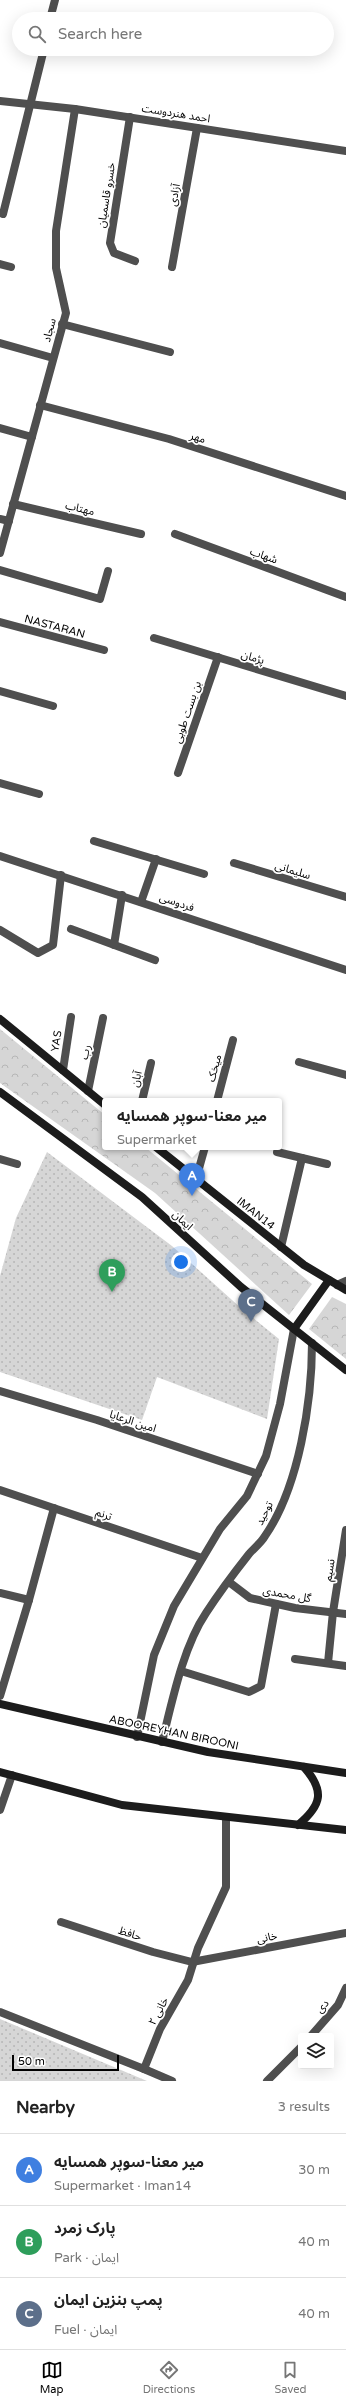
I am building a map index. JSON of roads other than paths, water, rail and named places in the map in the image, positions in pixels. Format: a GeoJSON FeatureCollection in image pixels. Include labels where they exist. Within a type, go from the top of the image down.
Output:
{"type":"FeatureCollection","features":[{"type":"Feature","properties":{"kind":"main road"},"geometry":{"type":"LineString","coordinates":[[0,1019],[102,1103]]}},
{"type":"Feature","properties":{"kind":"main road","name":"ایمان"},"geometry":{"type":"LineString","coordinates":[[0,1092],[142,1196],[241,1287],[346,1370]]}},
{"type":"Feature","properties":{"kind":"main road","name":"IMAN14"},"geometry":{"type":"LineString","coordinates":[[160,1150],[304,1265],[346,1290]]}},
{"type":"Feature","properties":{"kind":"main road"},"geometry":{"type":"LineString","coordinates":[[294,1329],[330,1280]]}},
{"type":"Feature","properties":{"kind":"main road","name":"ABOOREYHAN BIROONI"},"geometry":{"type":"LineString","coordinates":[[0,1704],[137,1737],[208,1752],[346,1773]]}},
{"type":"Feature","properties":{"kind":"main road"},"geometry":{"type":"LineString","coordinates":[[298,1825],[313,1813],[318,1794],[316,1780],[304,1767]]}},
{"type":"Feature","properties":{"kind":"main road"},"geometry":{"type":"LineString","coordinates":[[0,1772],[122,1805],[346,1830]]}},
{"type":"Feature","properties":{"kind":"street"},"geometry":{"type":"LineString","coordinates":[[52,12],[55,0]]}},
{"type":"Feature","properties":{"kind":"street"},"geometry":{"type":"LineString","coordinates":[[3,214],[32,103],[42,56]]}},
{"type":"Feature","properties":{"kind":"street","name":"احمد هنردوست"},"geometry":{"type":"LineString","coordinates":[[1,100],[130,117],[346,151]]}},
{"type":"Feature","properties":{"kind":"street","name":"سجاد"},"geometry":{"type":"LineString","coordinates":[[0,553],[66,313],[56,268],[56,231],[75,109]]}},
{"type":"Feature","properties":{"kind":"street","name":"خسرو قاسمیان"},"geometry":{"type":"LineString","coordinates":[[130,117],[110,242],[114,253],[136,261]]}},
{"type":"Feature","properties":{"kind":"street","name":"آزادی"},"geometry":{"type":"LineString","coordinates":[[172,267],[197,128]]}},
{"type":"Feature","properties":{"kind":"street"},"geometry":{"type":"LineString","coordinates":[[0,264],[11,267]]}},
{"type":"Feature","properties":{"kind":"street"},"geometry":{"type":"LineString","coordinates":[[62,324],[170,352]]}},
{"type":"Feature","properties":{"kind":"street"},"geometry":{"type":"LineString","coordinates":[[0,343],[53,358]]}},
{"type":"Feature","properties":{"kind":"street","name":"مهر"},"geometry":{"type":"LineString","coordinates":[[40,405],[169,439],[346,496]]}},
{"type":"Feature","properties":{"kind":"street"},"geometry":{"type":"LineString","coordinates":[[0,428],[32,437]]}},
{"type":"Feature","properties":{"kind":"street","name":"مهتاب"},"geometry":{"type":"LineString","coordinates":[[14,504],[141,534]]}},
{"type":"Feature","properties":{"kind":"street"},"geometry":{"type":"LineString","coordinates":[[0,519],[9,521]]}},
{"type":"Feature","properties":{"kind":"street","name":"شهاب"},"geometry":{"type":"LineString","coordinates":[[175,534],[346,597]]}},
{"type":"Feature","properties":{"kind":"street"},"geometry":{"type":"LineString","coordinates":[[0,570],[100,600],[108,571]]}},
{"type":"Feature","properties":{"kind":"street","name":"NASTARAN"},"geometry":{"type":"LineString","coordinates":[[0,622],[104,650]]}},
{"type":"Feature","properties":{"kind":"street","name":"پژمان"},"geometry":{"type":"LineString","coordinates":[[154,638],[346,696]]}},
{"type":"Feature","properties":{"kind":"street","name":"بن بست طوبی"},"geometry":{"type":"LineString","coordinates":[[178,773],[218,657]]}},
{"type":"Feature","properties":{"kind":"street"},"geometry":{"type":"LineString","coordinates":[[0,691],[53,706]]}},
{"type":"Feature","properties":{"kind":"street"},"geometry":{"type":"LineString","coordinates":[[0,783],[39,794]]}},
{"type":"Feature","properties":{"kind":"street"},"geometry":{"type":"LineString","coordinates":[[94,841],[204,874]]}},
{"type":"Feature","properties":{"kind":"street","name":"فردوسی"},"geometry":{"type":"LineString","coordinates":[[0,856],[346,970]]}},
{"type":"Feature","properties":{"kind":"street"},"geometry":{"type":"LineString","coordinates":[[141,902],[156,859]]}},
{"type":"Feature","properties":{"kind":"street","name":"سلیمانی"},"geometry":{"type":"LineString","coordinates":[[234,863],[346,897]]}},
{"type":"Feature","properties":{"kind":"street"},"geometry":{"type":"LineString","coordinates":[[0,930],[38,953],[53,945],[61,875]]}},
{"type":"Feature","properties":{"kind":"street"},"geometry":{"type":"LineString","coordinates":[[114,945],[122,895]]}},
{"type":"Feature","properties":{"kind":"street"},"geometry":{"type":"LineString","coordinates":[[71,929],[155,960]]}},
{"type":"Feature","properties":{"kind":"street","name":"YAS"},"geometry":{"type":"LineString","coordinates":[[63,1070],[71,1016]]}},
{"type":"Feature","properties":{"kind":"street","name":"رب"},"geometry":{"type":"LineString","coordinates":[[88,1091],[103,1018]]}},
{"type":"Feature","properties":{"kind":"street","name":"میخک"},"geometry":{"type":"LineString","coordinates":[[218,1098],[233,1040]]}},
{"type":"Feature","properties":{"kind":"street"},"geometry":{"type":"LineString","coordinates":[[299,1062],[346,1075]]}},
{"type":"Feature","properties":{"kind":"street","name":"آبان"},"geometry":{"type":"LineString","coordinates":[[143,1098],[151,1063]]}},
{"type":"Feature","properties":{"kind":"street"},"geometry":{"type":"LineString","coordinates":[[196,1179],[203,1150]]}},
{"type":"Feature","properties":{"kind":"street"},"geometry":{"type":"LineString","coordinates":[[277,1152],[327,1164]]}},
{"type":"Feature","properties":{"kind":"street"},"geometry":{"type":"LineString","coordinates":[[281,1247],[302,1158]]}},
{"type":"Feature","properties":{"kind":"street"},"geometry":{"type":"LineString","coordinates":[[0,1159],[17,1164]]}},
{"type":"Feature","properties":{"kind":"street"},"geometry":{"type":"LineString","coordinates":[[337,1285],[346,1281]]}},
{"type":"Feature","properties":{"kind":"street"},"geometry":{"type":"LineString","coordinates":[[137,1737],[154,1655],[174,1606],[220,1529],[247,1496],[266,1456],[280,1404],[294,1329]]}},
{"type":"Feature","properties":{"kind":"street","name":"توحید"},"geometry":{"type":"LineString","coordinates":[[162,1742],[181,1671],[206,1612],[249,1554],[266,1536],[285,1498],[299,1456],[312,1378],[312,1343]]}},
{"type":"Feature","properties":{"kind":"street","name":"امین الرعایا"},"geometry":{"type":"LineString","coordinates":[[0,1391],[97,1420],[258,1474]]}},
{"type":"Feature","properties":{"kind":"street","name":"ترنم"},"geometry":{"type":"LineString","coordinates":[[0,1490],[202,1558]]}},
{"type":"Feature","properties":{"kind":"street"},"geometry":{"type":"LineString","coordinates":[[0,1696],[29,1600],[54,1508]]}},
{"type":"Feature","properties":{"kind":"street","name":"نسیم"},"geometry":{"type":"LineString","coordinates":[[328,1663],[333,1612],[346,1530]]}},
{"type":"Feature","properties":{"kind":"street","name":"گل محمدی"},"geometry":{"type":"LineString","coordinates":[[229,1582],[250,1598],[276,1604],[346,1614]]}},
{"type":"Feature","properties":{"kind":"street"},"geometry":{"type":"LineString","coordinates":[[0,1593],[29,1600]]}},
{"type":"Feature","properties":{"kind":"street"},"geometry":{"type":"LineString","coordinates":[[181,1671],[250,1692],[261,1686],[276,1604]]}},
{"type":"Feature","properties":{"kind":"street"},"geometry":{"type":"LineString","coordinates":[[294,1659],[346,1666]]}},
{"type":"Feature","properties":{"kind":"street"},"geometry":{"type":"LineString","coordinates":[[0,1810],[12,1775]]}},
{"type":"Feature","properties":{"kind":"street","name":"خانی ۲"},"geometry":{"type":"LineString","coordinates":[[144,2068],[160,2029],[188,1980],[192,1962],[226,1887],[226,1817]]}},
{"type":"Feature","properties":{"kind":"street","name":"حافظ"},"geometry":{"type":"LineString","coordinates":[[61,1922],[153,1952],[192,1962]]}},
{"type":"Feature","properties":{"kind":"street","name":"خانی"},"geometry":{"type":"LineString","coordinates":[[192,1962],[346,1933]]}},
{"type":"Feature","properties":{"kind":"street","name":"دی"},"geometry":{"type":"LineString","coordinates":[[314,2033],[338,2004],[346,1988]]}},
{"type":"Feature","properties":{"kind":"street"},"geometry":{"type":"LineString","coordinates":[[0,2012],[144,2068],[172,2081]]}},
{"type":"Feature","properties":{"kind":"street"},"geometry":{"type":"LineString","coordinates":[[268,2081],[298,2050]]}},
{"type":"Feature","properties":{"kind":"place","name":"میر معنا-سوپر همسایه"},"geometry":{"type":"Point","coordinates":[192,1196]}},
{"type":"Feature","properties":{"kind":"place","name":"پارک زمرد"},"geometry":{"type":"Point","coordinates":[112,1292]}},
{"type":"Feature","properties":{"kind":"place","name":"پمپ بنزین ایمان"},"geometry":{"type":"Point","coordinates":[251,1322]}}]}
